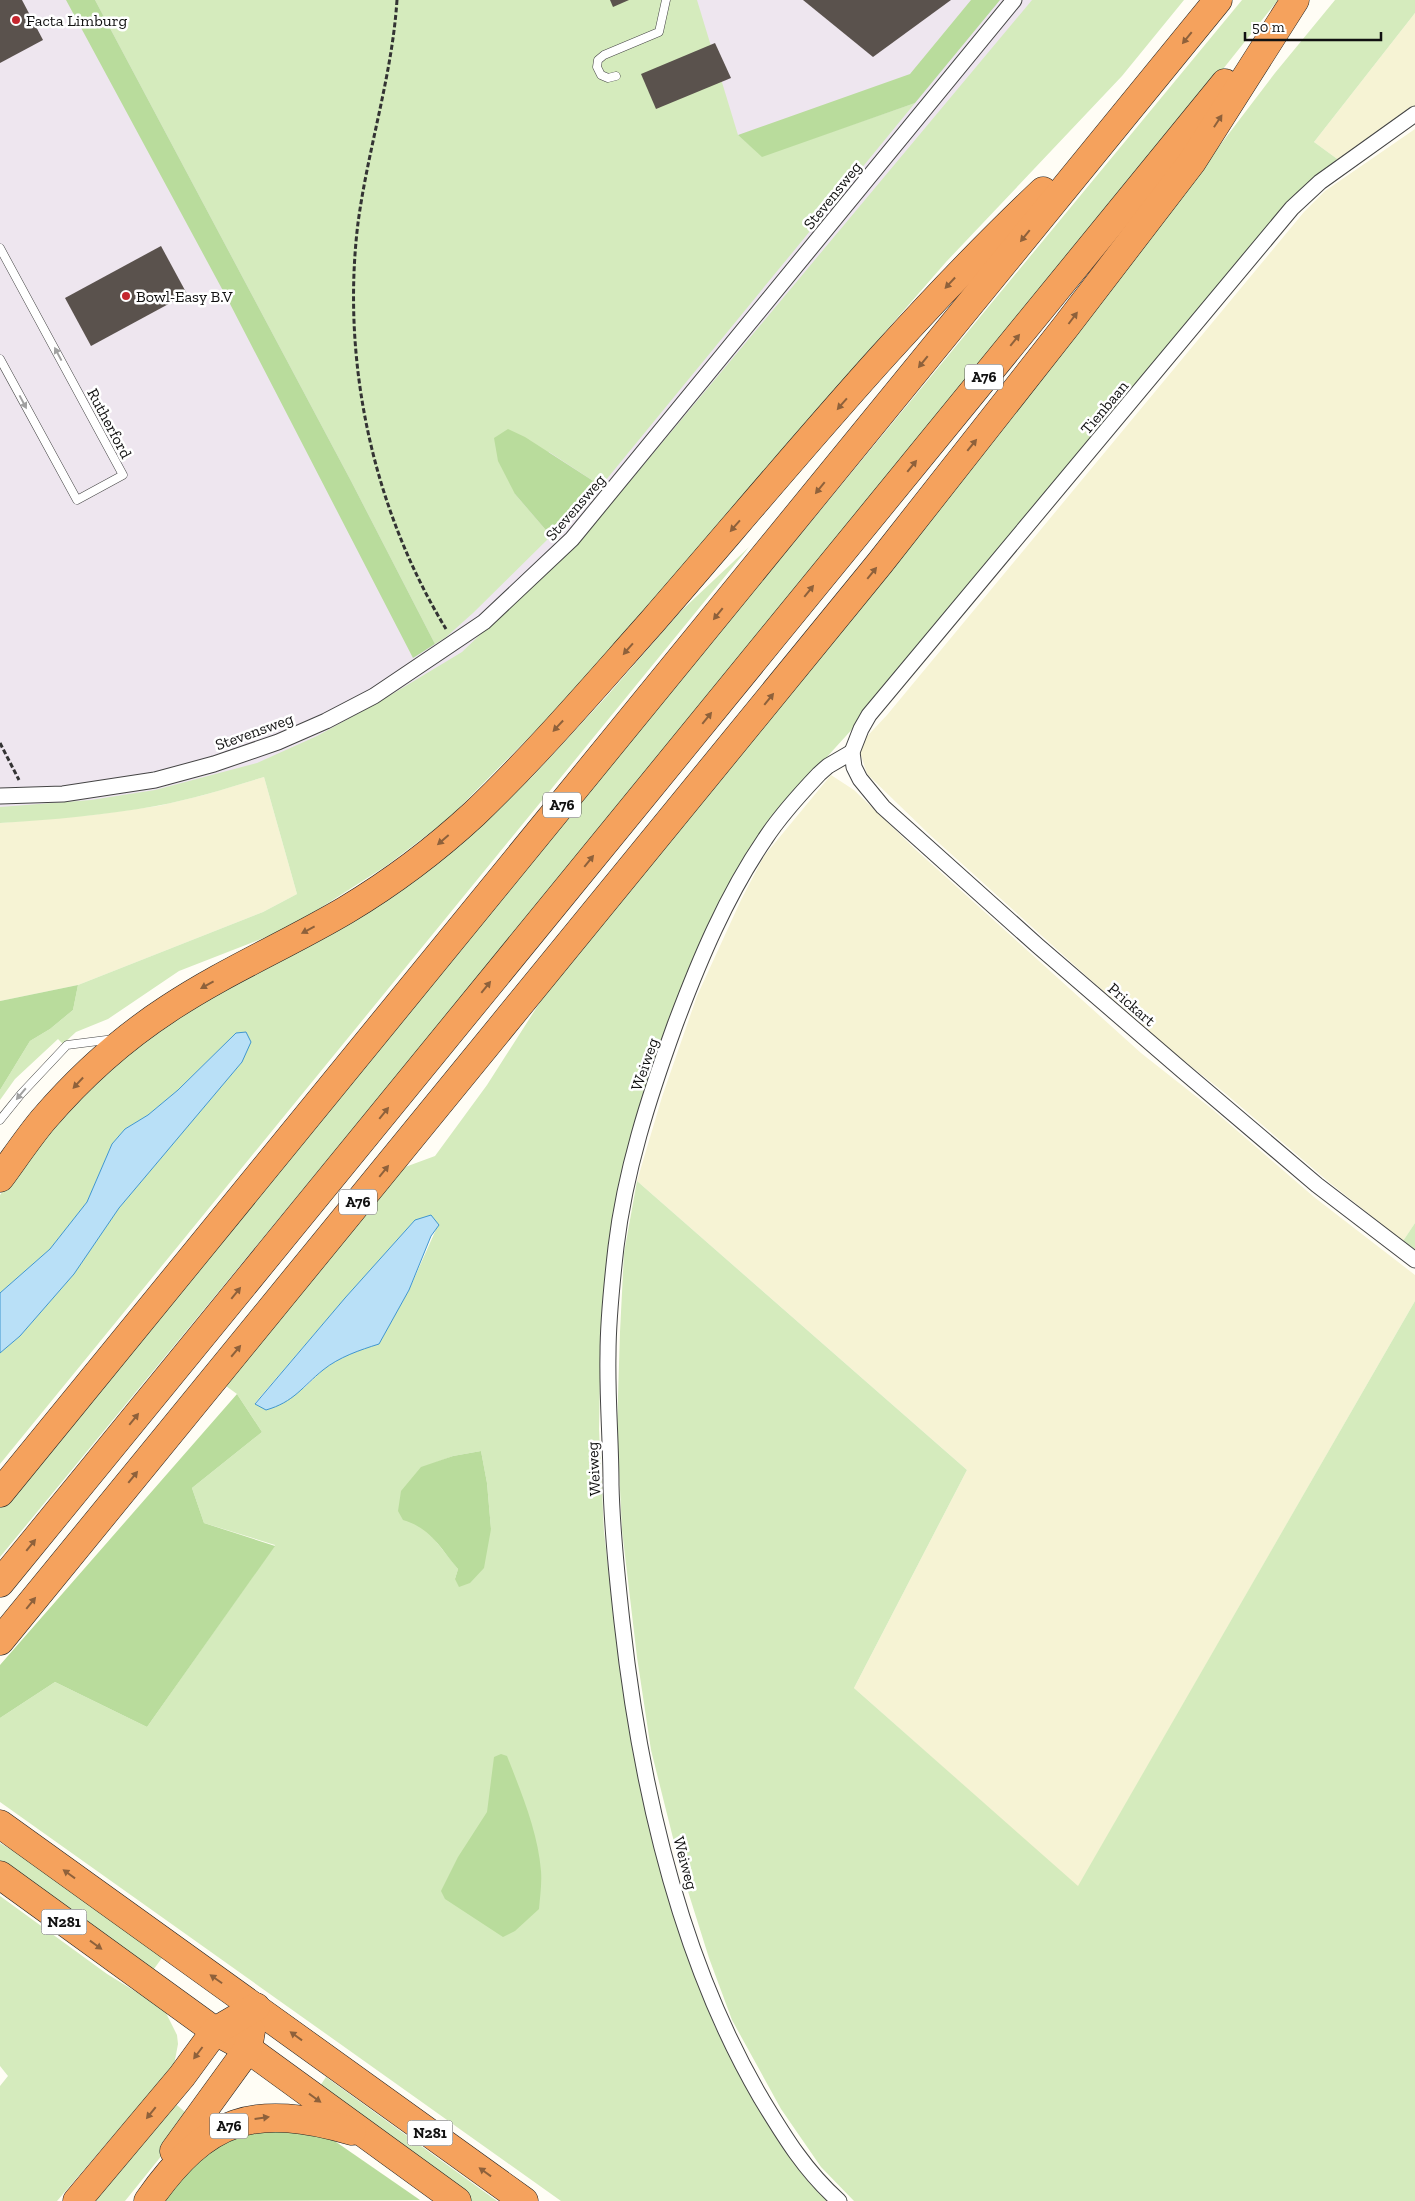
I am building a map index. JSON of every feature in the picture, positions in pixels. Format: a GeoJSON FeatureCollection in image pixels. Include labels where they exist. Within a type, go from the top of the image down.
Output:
{"type":"FeatureCollection","features":[{"type":"Feature","properties":{"kind":"highway","name":"A76"},"geometry":{"type":"LineString","coordinates":[[0,1493],[1218,0]]}},
{"type":"Feature","properties":{"kind":"highway","name":"A76"},"geometry":{"type":"LineString","coordinates":[[0,1583],[1294,0]]}},
{"type":"Feature","properties":{"kind":"highway","name":"A76"},"geometry":{"type":"LineString","coordinates":[[0,1641],[880,563],[1068,325],[1192,162],[1294,0]]}},
{"type":"Feature","properties":{"kind":"highway","name":"A76"},"geometry":{"type":"LineString","coordinates":[[0,1178],[43,1120],[91,1070],[130,1036],[190,994],[354,905],[429,852],[472,815],[521,767],[591,690],[915,320],[984,247],[1122,117]]}},
{"type":"Feature","properties":{"kind":"highway","name":"N281"},"geometry":{"type":"LineString","coordinates":[[0,1824],[524,2201]]}},
{"type":"Feature","properties":{"kind":"highway","name":"N281"},"geometry":{"type":"LineString","coordinates":[[0,1875],[215,2031],[248,2049],[458,2201]]}},
{"type":"Feature","properties":{"kind":"highway","name":"A76"},"geometry":{"type":"LineString","coordinates":[[151,2197],[177,2146],[248,2049],[256,2007]]}},
{"type":"Feature","properties":{"kind":"highway"},"geometry":{"type":"LineString","coordinates":[[77,2201],[170,2090],[215,2031],[256,2007]]}},
{"type":"Feature","properties":{"kind":"highway","name":"A76"},"geometry":{"type":"LineString","coordinates":[[151,2197],[187,2154],[206,2137],[243,2122],[265,2117],[289,2117],[330,2124],[366,2135]]}},
{"type":"Feature","properties":{"kind":"street","name":"Stevensweg"},"geometry":{"type":"LineString","coordinates":[[0,796],[72,793],[155,780],[214,764],[270,745],[352,708],[394,684],[455,643],[507,602],[572,540],[1014,0]]}},
{"type":"Feature","properties":{"kind":"street","name":"Tienbaan"},"geometry":{"type":"LineString","coordinates":[[852,752],[869,715],[1292,208],[1325,178],[1415,114]]}},
{"type":"Feature","properties":{"kind":"street","name":"Prickart"},"geometry":{"type":"LineString","coordinates":[[852,752],[854,767],[871,794],[916,836],[1190,1078],[1317,1185],[1415,1260]]}},
{"type":"Feature","properties":{"kind":"street","name":"Weiweg"},"geometry":{"type":"LineString","coordinates":[[839,2201],[818,2182],[788,2142],[745,2069],[708,1992],[675,1890],[646,1781],[627,1665],[616,1566],[611,1492],[608,1355],[616,1249],[630,1168],[655,1081],[700,962],[735,888],[766,836],[819,774],[828,766],[852,752]]}},
{"type":"Feature","properties":{"kind":"lane"},"geometry":{"type":"LineString","coordinates":[[616,76],[608,78],[601,75],[597,67],[598,60],[604,55],[659,32],[666,0]]}},
{"type":"Feature","properties":{"kind":"lane","name":"Rutherford"},"geometry":{"type":"LineString","coordinates":[[0,248],[123,475],[76,500],[0,359]]}},
{"type":"Feature","properties":{"kind":"lane"},"geometry":{"type":"LineString","coordinates":[[0,1120],[21,1094],[67,1045],[130,1036]]}},
{"type":"Feature","properties":{"kind":"path"},"geometry":{"type":"LineString","coordinates":[[397,0],[392,59],[367,169],[358,222],[354,266],[356,343],[368,431],[386,496],[412,564],[426,594],[455,643]]}},
{"type":"Feature","properties":{"kind":"path"},"geometry":{"type":"LineString","coordinates":[[0,743],[27,796]]}},
{"type":"Feature","properties":{"kind":"shaded area"},"geometry":{"type":"Polygon","coordinates":[[[0,0],[1054,0],[538,615],[279,773],[0,819],[0,0]]]}},
{"type":"Feature","properties":{"kind":"shaded area"},"geometry":{"type":"Polygon","coordinates":[[[1415,13],[1415,109],[1340,161],[1314,142],[1415,13]]]}},
{"type":"Feature","properties":{"kind":"shaded area"},"geometry":{"type":"Polygon","coordinates":[[[1415,129],[1415,1223],[1403,1241],[1330,1183],[1226,1094],[1154,1037],[930,835],[867,774],[858,746],[887,715],[1304,212],[1325,191],[1415,129]]]}},
{"type":"Feature","properties":{"kind":"shaded area"},"geometry":{"type":"Polygon","coordinates":[[[831,775],[854,790],[916,850],[1141,1053],[1212,1109],[1314,1197],[1415,1275],[1415,1301],[1078,1887],[854,1688],[967,1470],[637,1181],[662,1097],[697,996],[741,900],[764,856],[831,775]]]}},
{"type":"Feature","properties":{"kind":"shaded area"},"geometry":{"type":"Polygon","coordinates":[[[264,777],[297,894],[263,912],[78,985],[0,1001],[0,823],[92,815],[158,806],[204,795],[264,777]]]}},
{"type":"Feature","properties":{"kind":"green space"},"geometry":{"type":"Polygon","coordinates":[[[66,0],[95,0],[351,481],[435,644],[413,658],[228,300],[66,0]]]}},
{"type":"Feature","properties":{"kind":"green space"},"geometry":{"type":"Polygon","coordinates":[[[95,0],[697,0],[738,135],[762,156],[915,103],[601,486],[549,452],[515,494],[551,536],[473,613],[445,638],[435,644],[351,481],[95,0]]]}},
{"type":"Feature","properties":{"kind":"green space"},"geometry":{"type":"Polygon","coordinates":[[[971,0],[1000,0],[915,103],[762,157],[738,135],[910,74],[971,0]]]}},
{"type":"Feature","properties":{"kind":"green space"},"geometry":{"type":"Polygon","coordinates":[[[1032,0],[1184,0],[1122,76],[946,262],[736,503],[639,618],[550,716],[447,820],[386,866],[289,928],[179,971],[108,1019],[76,1032],[63,1044],[58,1039],[15,1079],[0,1100],[0,1090],[30,1041],[50,1029],[73,1010],[78,985],[263,912],[297,894],[264,777],[170,803],[98,815],[0,823],[0,807],[91,800],[155,790],[257,763],[317,736],[379,702],[462,652],[590,529],[1032,0]]]}},
{"type":"Feature","properties":{"kind":"green space"},"geometry":{"type":"Polygon","coordinates":[[[1242,0],[1278,0],[1145,167],[0,1557],[0,1503],[1242,0]]]}},
{"type":"Feature","properties":{"kind":"green space"},"geometry":{"type":"Polygon","coordinates":[[[1335,0],[1415,0],[1415,13],[1314,142],[1340,161],[875,704],[806,780],[751,847],[647,1092],[601,1331],[599,1429],[604,1532],[619,1660],[633,1753],[662,1872],[715,2027],[758,2108],[806,2179],[828,2201],[561,2201],[0,1802],[0,1718],[55,1682],[147,1727],[275,1545],[204,1523],[192,1488],[262,1432],[237,1394],[226,1386],[397,1170],[435,1156],[487,1085],[560,971],[889,574],[1015,414],[1275,73],[1335,0]],[[415,1220],[255,1403],[304,1388],[323,1370],[336,1361],[358,1350],[379,1344],[409,1290],[438,1225],[415,1220]],[[481,1451],[453,1456],[421,1468],[417,1524],[430,1534],[458,1569],[455,1579],[491,1529],[487,1483],[481,1451]]]}},
{"type":"Feature","properties":{"kind":"green space"},"geometry":{"type":"Polygon","coordinates":[[[508,429],[525,437],[601,486],[580,511],[551,536],[515,494],[498,461],[494,438],[508,429]]]}},
{"type":"Feature","properties":{"kind":"green space"},"geometry":{"type":"Polygon","coordinates":[[[749,547],[0,1464],[0,1353],[20,1336],[74,1274],[119,1208],[242,1062],[236,1033],[178,1090],[148,1115],[125,1129],[112,1144],[87,1202],[50,1249],[0,1293],[0,1195],[55,1121],[111,1059],[463,839],[531,778],[606,697],[680,612],[749,547]]]}},
{"type":"Feature","properties":{"kind":"green space"},"geometry":{"type":"Polygon","coordinates":[[[78,985],[73,1010],[50,1029],[30,1041],[0,1090],[0,1001],[78,985]]]}},
{"type":"Feature","properties":{"kind":"green space"},"geometry":{"type":"Polygon","coordinates":[[[637,1181],[967,1470],[854,1688],[1078,1886],[1415,1301],[1415,2201],[854,2201],[821,2167],[781,2109],[732,2020],[709,1958],[680,1866],[651,1750],[637,1657],[622,1530],[617,1429],[624,1253],[637,1181]]]}},
{"type":"Feature","properties":{"kind":"green space"},"geometry":{"type":"Polygon","coordinates":[[[1415,1223],[1415,1249],[1403,1241],[1415,1223]]]}},
{"type":"Feature","properties":{"kind":"green space"},"geometry":{"type":"Polygon","coordinates":[[[237,1394],[262,1432],[192,1488],[204,1523],[275,1546],[147,1727],[55,1682],[0,1718],[0,1665],[237,1394]]]}},
{"type":"Feature","properties":{"kind":"green space"},"geometry":{"type":"Polygon","coordinates":[[[481,1451],[487,1483],[491,1529],[484,1568],[470,1583],[459,1587],[455,1579],[458,1569],[440,1546],[421,1528],[403,1520],[398,1511],[401,1491],[421,1467],[453,1456],[481,1451]]]}},
{"type":"Feature","properties":{"kind":"green space"},"geometry":{"type":"Polygon","coordinates":[[[501,1754],[507,1756],[528,1812],[539,1856],[541,1876],[539,1909],[515,1931],[503,1937],[445,1899],[441,1891],[458,1857],[487,1812],[494,1757],[501,1754]]]}},
{"type":"Feature","properties":{"kind":"green space"},"geometry":{"type":"Polygon","coordinates":[[[0,1843],[62,1880],[167,1951],[151,1973],[0,1864],[0,1843]]]}},
{"type":"Feature","properties":{"kind":"green space"},"geometry":{"type":"Polygon","coordinates":[[[0,1896],[107,1974],[164,2009],[177,2035],[178,2044],[174,2065],[57,2201],[0,2201],[0,2086],[8,2076],[0,2066],[0,1896]]]}},
{"type":"Feature","properties":{"kind":"green space"},"geometry":{"type":"Polygon","coordinates":[[[326,2077],[497,2201],[465,2201],[316,2092],[326,2077]]]}},
{"type":"Feature","properties":{"kind":"green space"},"geometry":{"type":"Polygon","coordinates":[[[171,2100],[192,2118],[125,2201],[86,2201],[171,2100]]]}},
{"type":"Feature","properties":{"kind":"green space"},"geometry":{"type":"Polygon","coordinates":[[[259,2126],[326,2135],[420,2200],[159,2201],[188,2163],[259,2126]]]}},
{"type":"Feature","properties":{"kind":"water"},"geometry":{"type":"Polygon","coordinates":[[[246,1032],[251,1042],[242,1062],[119,1208],[74,1274],[20,1336],[0,1353],[0,1293],[50,1249],[87,1202],[112,1144],[125,1129],[148,1115],[178,1090],[236,1033],[246,1032]]]}},
{"type":"Feature","properties":{"kind":"water"},"geometry":{"type":"Polygon","coordinates":[[[431,1215],[439,1225],[431,1236],[409,1290],[379,1344],[357,1351],[336,1361],[291,1398],[276,1407],[266,1410],[255,1404],[345,1298],[415,1220],[431,1215]]]}},
{"type":"Feature","properties":{"kind":"building","name":"Facta Limburg"},"geometry":{"type":"Polygon","coordinates":[[[0,0],[22,0],[43,40],[0,63],[0,0]]]}},
{"type":"Feature","properties":{"kind":"building"},"geometry":{"type":"Polygon","coordinates":[[[610,0],[629,0],[613,7],[610,0]]]}},
{"type":"Feature","properties":{"kind":"building"},"geometry":{"type":"Polygon","coordinates":[[[803,0],[951,0],[873,57],[803,0]]]}},
{"type":"Feature","properties":{"kind":"building"},"geometry":{"type":"Polygon","coordinates":[[[715,43],[731,78],[656,109],[641,74],[715,43]]]}},
{"type":"Feature","properties":{"kind":"building","name":"Bowl-Easy B.V"},"geometry":{"type":"Polygon","coordinates":[[[161,246],[187,294],[91,346],[65,298],[161,246]]]}},
{"type":"Feature","properties":{"kind":"place","name":"Facta Limburg"},"geometry":{"type":"Point","coordinates":[16,20]}},
{"type":"Feature","properties":{"kind":"place","name":"Bowl-Easy B.V"},"geometry":{"type":"Point","coordinates":[126,296]}}]}
